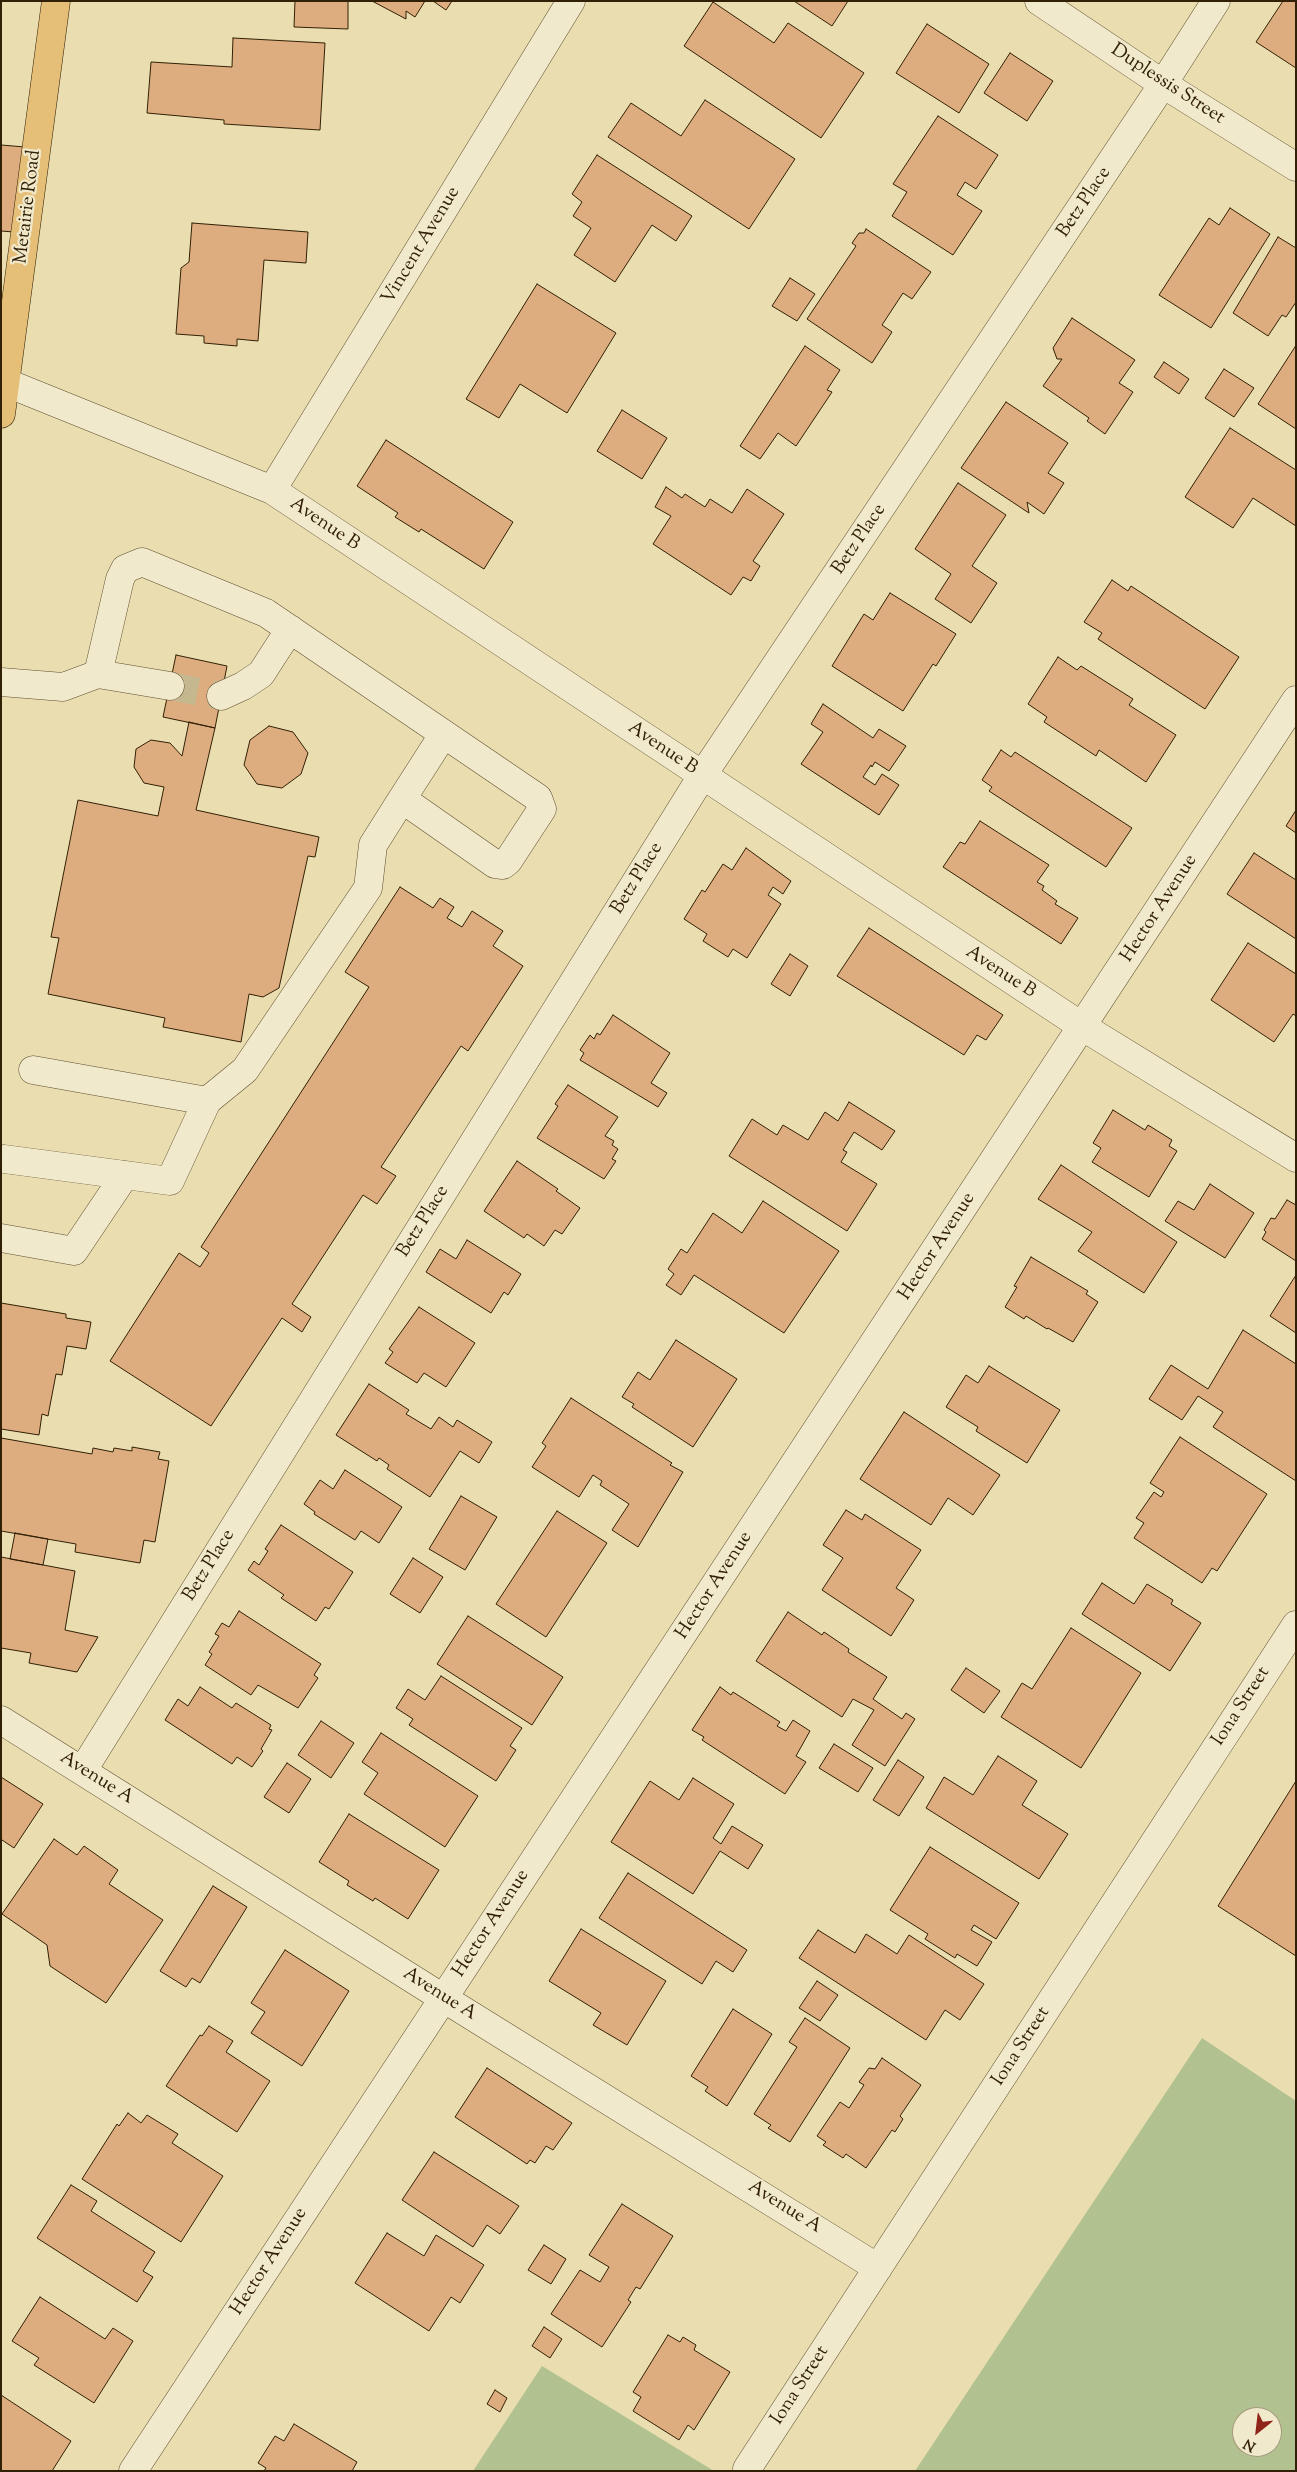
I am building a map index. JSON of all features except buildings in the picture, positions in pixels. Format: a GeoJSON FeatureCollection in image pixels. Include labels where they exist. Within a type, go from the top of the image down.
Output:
{"type":"FeatureCollection","features":[{"type":"Feature","properties":{"kind":"main road","name":"Metairie Road"},"geometry":{"type":"LineString","coordinates":[[1,414],[7,383],[10,290],[56,1]]}},
{"type":"Feature","properties":{"kind":"street","name":"Vincent Avenue"},"geometry":{"type":"LineString","coordinates":[[272,490],[572,1]]}},
{"type":"Feature","properties":{"kind":"street","name":"Duplessis Street"},"geometry":{"type":"LineString","coordinates":[[1039,1],[1164,84],[1296,167]]}},
{"type":"Feature","properties":{"kind":"street","name":"Betz Place"},"geometry":{"type":"LineString","coordinates":[[83,1770],[702,776],[1164,84],[1216,1]]}},
{"type":"Feature","properties":{"kind":"street","name":"Avenue B"},"geometry":{"type":"LineString","coordinates":[[7,383],[272,490],[1083,1028],[1296,1158]]}},
{"type":"Feature","properties":{"kind":"street"},"geometry":{"type":"LineString","coordinates":[[98,674],[120,579],[126,569],[142,562],[266,613],[538,798],[542,810],[508,861],[503,865],[495,864],[402,798]]}},
{"type":"Feature","properties":{"kind":"street"},"geometry":{"type":"LineString","coordinates":[[221,696],[243,686],[261,674],[290,629]]}},
{"type":"Feature","properties":{"kind":"street"},"geometry":{"type":"LineString","coordinates":[[1,682],[63,687],[98,674],[170,686]]}},
{"type":"Feature","properties":{"kind":"street","name":"Hector Avenue"},"geometry":{"type":"LineString","coordinates":[[134,2471],[443,1998],[1083,1028],[1296,700]]}},
{"type":"Feature","properties":{"kind":"street"},"geometry":{"type":"LineString","coordinates":[[4,1159],[170,1181],[207,1101],[245,1070],[368,888],[373,845],[443,735]]}},
{"type":"Feature","properties":{"kind":"street"},"geometry":{"type":"LineString","coordinates":[[33,1070],[207,1101]]}},
{"type":"Feature","properties":{"kind":"street"},"geometry":{"type":"LineString","coordinates":[[1,1238],[74,1251],[125,1175]]}},
{"type":"Feature","properties":{"kind":"street","name":"Iona Street"},"geometry":{"type":"LineString","coordinates":[[747,2468],[1296,1625]]}},
{"type":"Feature","properties":{"kind":"street","name":"Avenue A"},"geometry":{"type":"LineString","coordinates":[[1,1720],[443,1998],[878,2268]]}},
{"type":"Feature","properties":{"kind":"green space"},"geometry":{"type":"Polygon","coordinates":[[[1202,2038],[1296,2101],[1296,2471],[915,2471],[1202,2038]]]}},
{"type":"Feature","properties":{"kind":"green space"},"geometry":{"type":"Polygon","coordinates":[[[542,2366],[714,2471],[473,2471],[542,2366]]]}},
{"type":"Feature","properties":{"kind":"tunnel"},"geometry":{"type":"LineString","coordinates":[[170,686],[221,696]]}}]}
